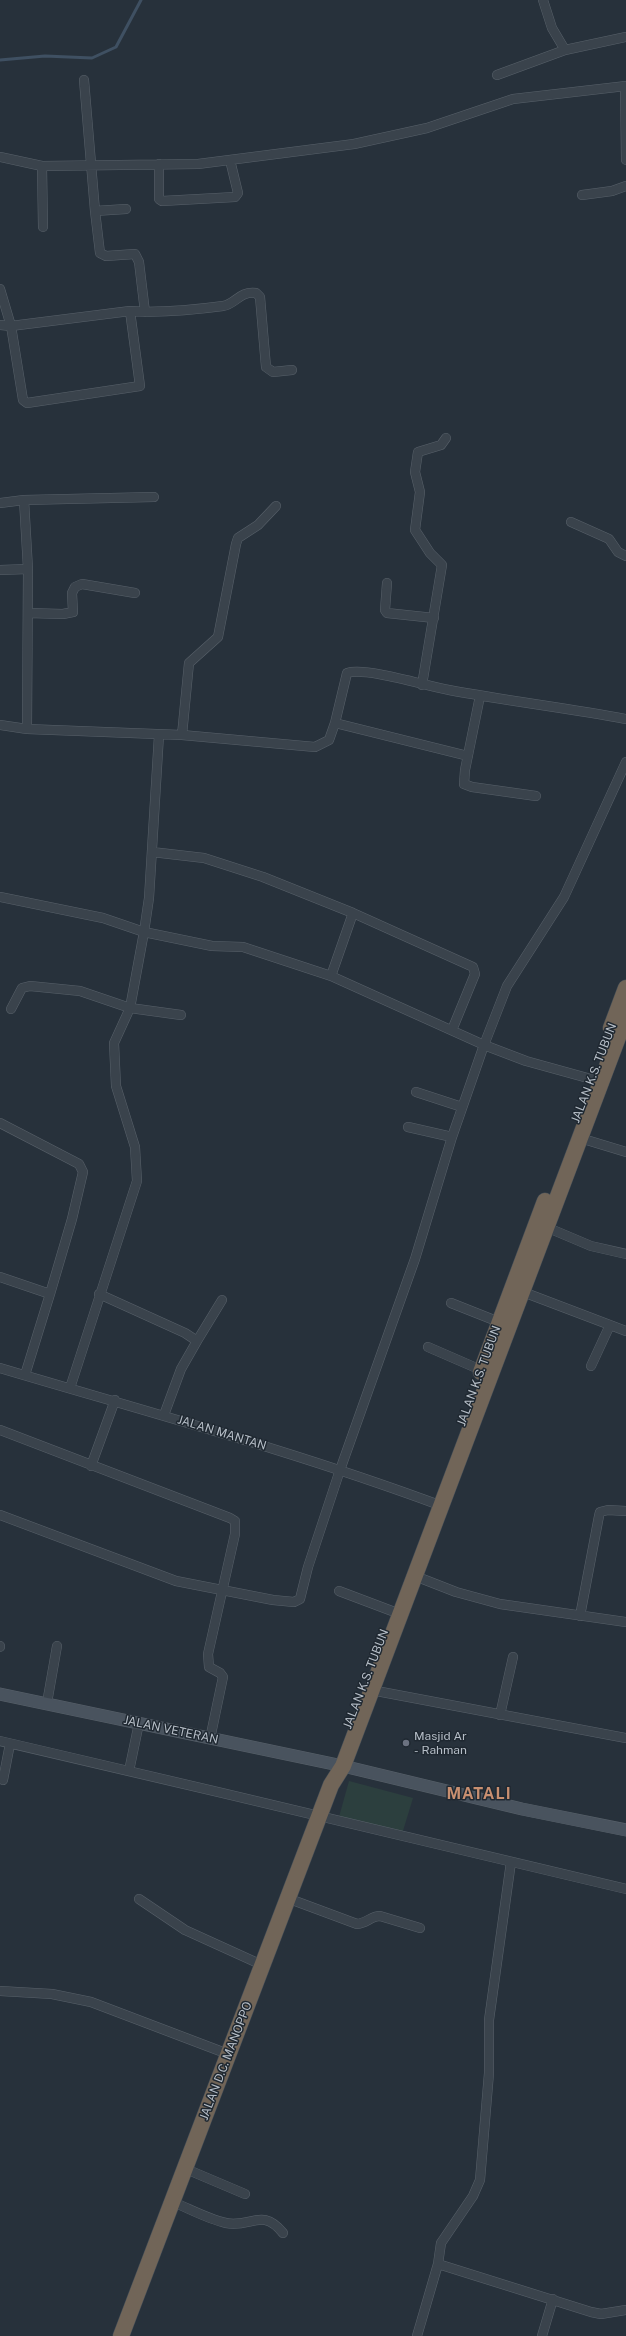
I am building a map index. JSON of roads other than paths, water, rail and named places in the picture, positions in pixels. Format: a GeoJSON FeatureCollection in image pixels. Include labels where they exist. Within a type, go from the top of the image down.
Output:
{"type":"FeatureCollection","features":[{"type":"Feature","properties":{"kind":"highway","name":"JALAN K.S. TUBUN"},"geometry":{"type":"LineString","coordinates":[[338,1766],[392,1610],[437,1504],[523,1292],[580,1138],[626,988]]}},
{"type":"Feature","properties":{"kind":"highway","name":"JALAN K.S. TUBUN"},"geometry":{"type":"LineString","coordinates":[[338,1766],[371,1690],[415,1576],[481,1370],[499,1322],[597,1081],[624,1026]]}},
{"type":"Feature","properties":{"kind":"highway","name":"JALAN D.C. MANOPPO"},"geometry":{"type":"LineString","coordinates":[[121,2336],[186,2169],[228,2054],[338,1766]]}},
{"type":"Feature","properties":{"kind":"street"},"geometry":{"type":"LineString","coordinates":[[544,0],[552,28],[564,50]]}},
{"type":"Feature","properties":{"kind":"street"},"geometry":{"type":"LineString","coordinates":[[497,75],[564,50],[626,37]]}},
{"type":"Feature","properties":{"kind":"street"},"geometry":{"type":"LineString","coordinates":[[84,80],[94,211],[100,253],[106,256],[132,253],[138,257],[145,312]]}},
{"type":"Feature","properties":{"kind":"street"},"geometry":{"type":"LineString","coordinates":[[0,157],[42,166],[198,164],[354,144],[389,138],[427,128],[513,99],[625,86],[626,160]]}},
{"type":"Feature","properties":{"kind":"street"},"geometry":{"type":"LineString","coordinates":[[159,164],[159,199],[162,201],[235,197],[238,193],[230,160]]}},
{"type":"Feature","properties":{"kind":"street"},"geometry":{"type":"LineString","coordinates":[[42,166],[43,227]]}},
{"type":"Feature","properties":{"kind":"street"},"geometry":{"type":"LineString","coordinates":[[582,195],[612,191],[626,186]]}},
{"type":"Feature","properties":{"kind":"street"},"geometry":{"type":"LineString","coordinates":[[94,211],[126,209]]}},
{"type":"Feature","properties":{"kind":"street"},"geometry":{"type":"LineString","coordinates":[[0,288],[11,326],[23,400],[32,403],[140,386],[130,311]]}},
{"type":"Feature","properties":{"kind":"street"},"geometry":{"type":"LineString","coordinates":[[0,325],[11,326],[130,311],[145,312],[225,306],[242,294],[256,293],[259,295],[261,302],[266,367],[272,372],[292,370]]}},
{"type":"Feature","properties":{"kind":"street"},"geometry":{"type":"LineString","coordinates":[[422,685],[442,565],[430,553],[415,530],[420,492],[415,472],[418,452],[441,445],[446,438]]}},
{"type":"Feature","properties":{"kind":"street"},"geometry":{"type":"LineString","coordinates":[[0,503],[24,500],[154,497]]}},
{"type":"Feature","properties":{"kind":"street"},"geometry":{"type":"LineString","coordinates":[[24,500],[28,569],[27,729]]}},
{"type":"Feature","properties":{"kind":"street"},"geometry":{"type":"LineString","coordinates":[[182,735],[189,663],[218,637],[238,538],[258,525],[276,506]]}},
{"type":"Feature","properties":{"kind":"street"},"geometry":{"type":"LineString","coordinates":[[571,522],[609,539],[618,552],[626,556]]}},
{"type":"Feature","properties":{"kind":"street"},"geometry":{"type":"LineString","coordinates":[[0,570],[28,569]]}},
{"type":"Feature","properties":{"kind":"street"},"geometry":{"type":"LineString","coordinates":[[387,583],[385,610],[387,613],[434,618]]}},
{"type":"Feature","properties":{"kind":"street"},"geometry":{"type":"LineString","coordinates":[[28,613],[63,614],[72,612],[72,593],[75,587],[82,584],[135,593]]}},
{"type":"Feature","properties":{"kind":"street"},"geometry":{"type":"LineString","coordinates":[[0,724],[27,729],[182,735],[316,747],[329,740],[348,673],[353,671],[372,673],[422,685],[480,696],[626,719]]}},
{"type":"Feature","properties":{"kind":"street"},"geometry":{"type":"LineString","coordinates":[[480,696],[464,784],[472,787],[536,796]]}},
{"type":"Feature","properties":{"kind":"street"},"geometry":{"type":"LineString","coordinates":[[335,723],[468,756]]}},
{"type":"Feature","properties":{"kind":"street"},"geometry":{"type":"LineString","coordinates":[[70,1388],[138,1174],[135,1147],[118,1095],[115,1072],[114,1043],[130,1008],[144,932],[152,852],[159,735]]}},
{"type":"Feature","properties":{"kind":"street"},"geometry":{"type":"LineString","coordinates":[[0,1515],[161,1576],[221,1591],[294,1602],[300,1599],[308,1567],[340,1470],[415,1259],[452,1138],[484,1045],[507,986],[564,897],[626,762]]}},
{"type":"Feature","properties":{"kind":"street"},"geometry":{"type":"LineString","coordinates":[[152,852],[220,862],[263,877],[353,914],[474,968],[475,974],[452,1030]]}},
{"type":"Feature","properties":{"kind":"street"},"geometry":{"type":"LineString","coordinates":[[0,897],[103,918],[144,932],[212,946],[243,947],[331,976],[484,1045],[526,1061],[597,1081]]}},
{"type":"Feature","properties":{"kind":"street"},"geometry":{"type":"LineString","coordinates":[[331,976],[353,914]]}},
{"type":"Feature","properties":{"kind":"street"},"geometry":{"type":"LineString","coordinates":[[11,1009],[18,992],[22,988],[30,986],[80,991],[130,1008],[181,1015]]}},
{"type":"Feature","properties":{"kind":"street"},"geometry":{"type":"LineString","coordinates":[[416,1092],[462,1107]]}},
{"type":"Feature","properties":{"kind":"street"},"geometry":{"type":"LineString","coordinates":[[0,1123],[79,1164],[84,1172],[72,1220],[25,1375]]}},
{"type":"Feature","properties":{"kind":"street"},"geometry":{"type":"LineString","coordinates":[[408,1127],[452,1138]]}},
{"type":"Feature","properties":{"kind":"street"},"geometry":{"type":"LineString","coordinates":[[580,1138],[626,1152]]}},
{"type":"Feature","properties":{"kind":"street"},"geometry":{"type":"LineString","coordinates":[[546,1227],[591,1246],[626,1254]]}},
{"type":"Feature","properties":{"kind":"street"},"geometry":{"type":"LineString","coordinates":[[0,1277],[50,1294]]}},
{"type":"Feature","properties":{"kind":"street"},"geometry":{"type":"LineString","coordinates":[[523,1292],[626,1331]]}},
{"type":"Feature","properties":{"kind":"street"},"geometry":{"type":"LineString","coordinates":[[99,1294],[185,1333],[197,1341]]}},
{"type":"Feature","properties":{"kind":"street"},"geometry":{"type":"LineString","coordinates":[[164,1415],[181,1369],[222,1300]]}},
{"type":"Feature","properties":{"kind":"street"},"geometry":{"type":"LineString","coordinates":[[451,1303],[499,1322]]}},
{"type":"Feature","properties":{"kind":"street"},"geometry":{"type":"LineString","coordinates":[[591,1366],[610,1325]]}},
{"type":"Feature","properties":{"kind":"street"},"geometry":{"type":"LineString","coordinates":[[428,1347],[481,1370]]}},
{"type":"Feature","properties":{"kind":"street","name":"JALAN MANTAN"},"geometry":{"type":"LineString","coordinates":[[0,1368],[164,1415],[340,1470],[437,1504]]}},
{"type":"Feature","properties":{"kind":"street"},"geometry":{"type":"LineString","coordinates":[[91,1466],[115,1400]]}},
{"type":"Feature","properties":{"kind":"street"},"geometry":{"type":"LineString","coordinates":[[0,1430],[232,1519],[236,1525],[235,1534],[221,1591],[208,1661],[209,1667],[220,1673],[223,1677],[210,1739]]}},
{"type":"Feature","properties":{"kind":"street"},"geometry":{"type":"LineString","coordinates":[[580,1616],[600,1512],[608,1510],[626,1511]]}},
{"type":"Feature","properties":{"kind":"street"},"geometry":{"type":"LineString","coordinates":[[415,1576],[456,1592],[500,1604],[626,1622]]}},
{"type":"Feature","properties":{"kind":"street"},"geometry":{"type":"LineString","coordinates":[[339,1591],[392,1610]]}},
{"type":"Feature","properties":{"kind":"street"},"geometry":{"type":"LineString","coordinates":[[47,1704],[56,1646]]}},
{"type":"Feature","properties":{"kind":"street"},"geometry":{"type":"LineString","coordinates":[[500,1715],[513,1657]]}},
{"type":"Feature","properties":{"kind":"street"},"geometry":{"type":"LineString","coordinates":[[371,1690],[626,1738]]}},
{"type":"Feature","properties":{"kind":"street","name":"JALAN VETERAN"},"geometry":{"type":"LineString","coordinates":[[0,1694],[338,1766],[522,1809],[626,1830]]}},
{"type":"Feature","properties":{"kind":"street"},"geometry":{"type":"LineString","coordinates":[[129,1771],[139,1723]]}},
{"type":"Feature","properties":{"kind":"street"},"geometry":{"type":"LineString","coordinates":[[0,1742],[319,1815],[437,1846],[626,1889]]}},
{"type":"Feature","properties":{"kind":"street"},"geometry":{"type":"LineString","coordinates":[[3,1780],[10,1744]]}},
{"type":"Feature","properties":{"kind":"street"},"geometry":{"type":"LineString","coordinates":[[417,2336],[438,2264],[441,2243],[473,2196],[480,2180],[488,2072],[489,2033],[495,1966],[512,1862]]}},
{"type":"Feature","properties":{"kind":"street"},"geometry":{"type":"LineString","coordinates":[[287,1898],[357,1924],[368,1921],[374,1916],[380,1916],[420,1928]]}},
{"type":"Feature","properties":{"kind":"street"},"geometry":{"type":"LineString","coordinates":[[139,1899],[185,1930],[267,1952]]}},
{"type":"Feature","properties":{"kind":"street"},"geometry":{"type":"LineString","coordinates":[[0,1991],[52,1994],[91,2002],[228,2054]]}},
{"type":"Feature","properties":{"kind":"street"},"geometry":{"type":"LineString","coordinates":[[186,2169],[245,2194]]}},
{"type":"Feature","properties":{"kind":"street"},"geometry":{"type":"LineString","coordinates":[[173,2202],[228,2223],[267,2220],[276,2224],[283,2233]]}},
{"type":"Feature","properties":{"kind":"street"},"geometry":{"type":"LineString","coordinates":[[438,2264],[481,2279],[601,2314],[626,2310]]}},
{"type":"Feature","properties":{"kind":"street"},"geometry":{"type":"LineString","coordinates":[[542,2336],[553,2299]]}},
{"type":"Feature","properties":{"kind":"waterway"},"geometry":{"type":"LineString","coordinates":[[0,60],[45,56],[92,58],[116,47],[141,0]]}},
{"type":"Feature","properties":{"kind":"place","name":"Masjid Ar - Rahman"},"geometry":{"type":"Point","coordinates":[406,1743]}},
{"type":"Feature","properties":{"kind":"district","name":"MATALI"},"geometry":{"type":"Point","coordinates":[479,1794]}}]}
